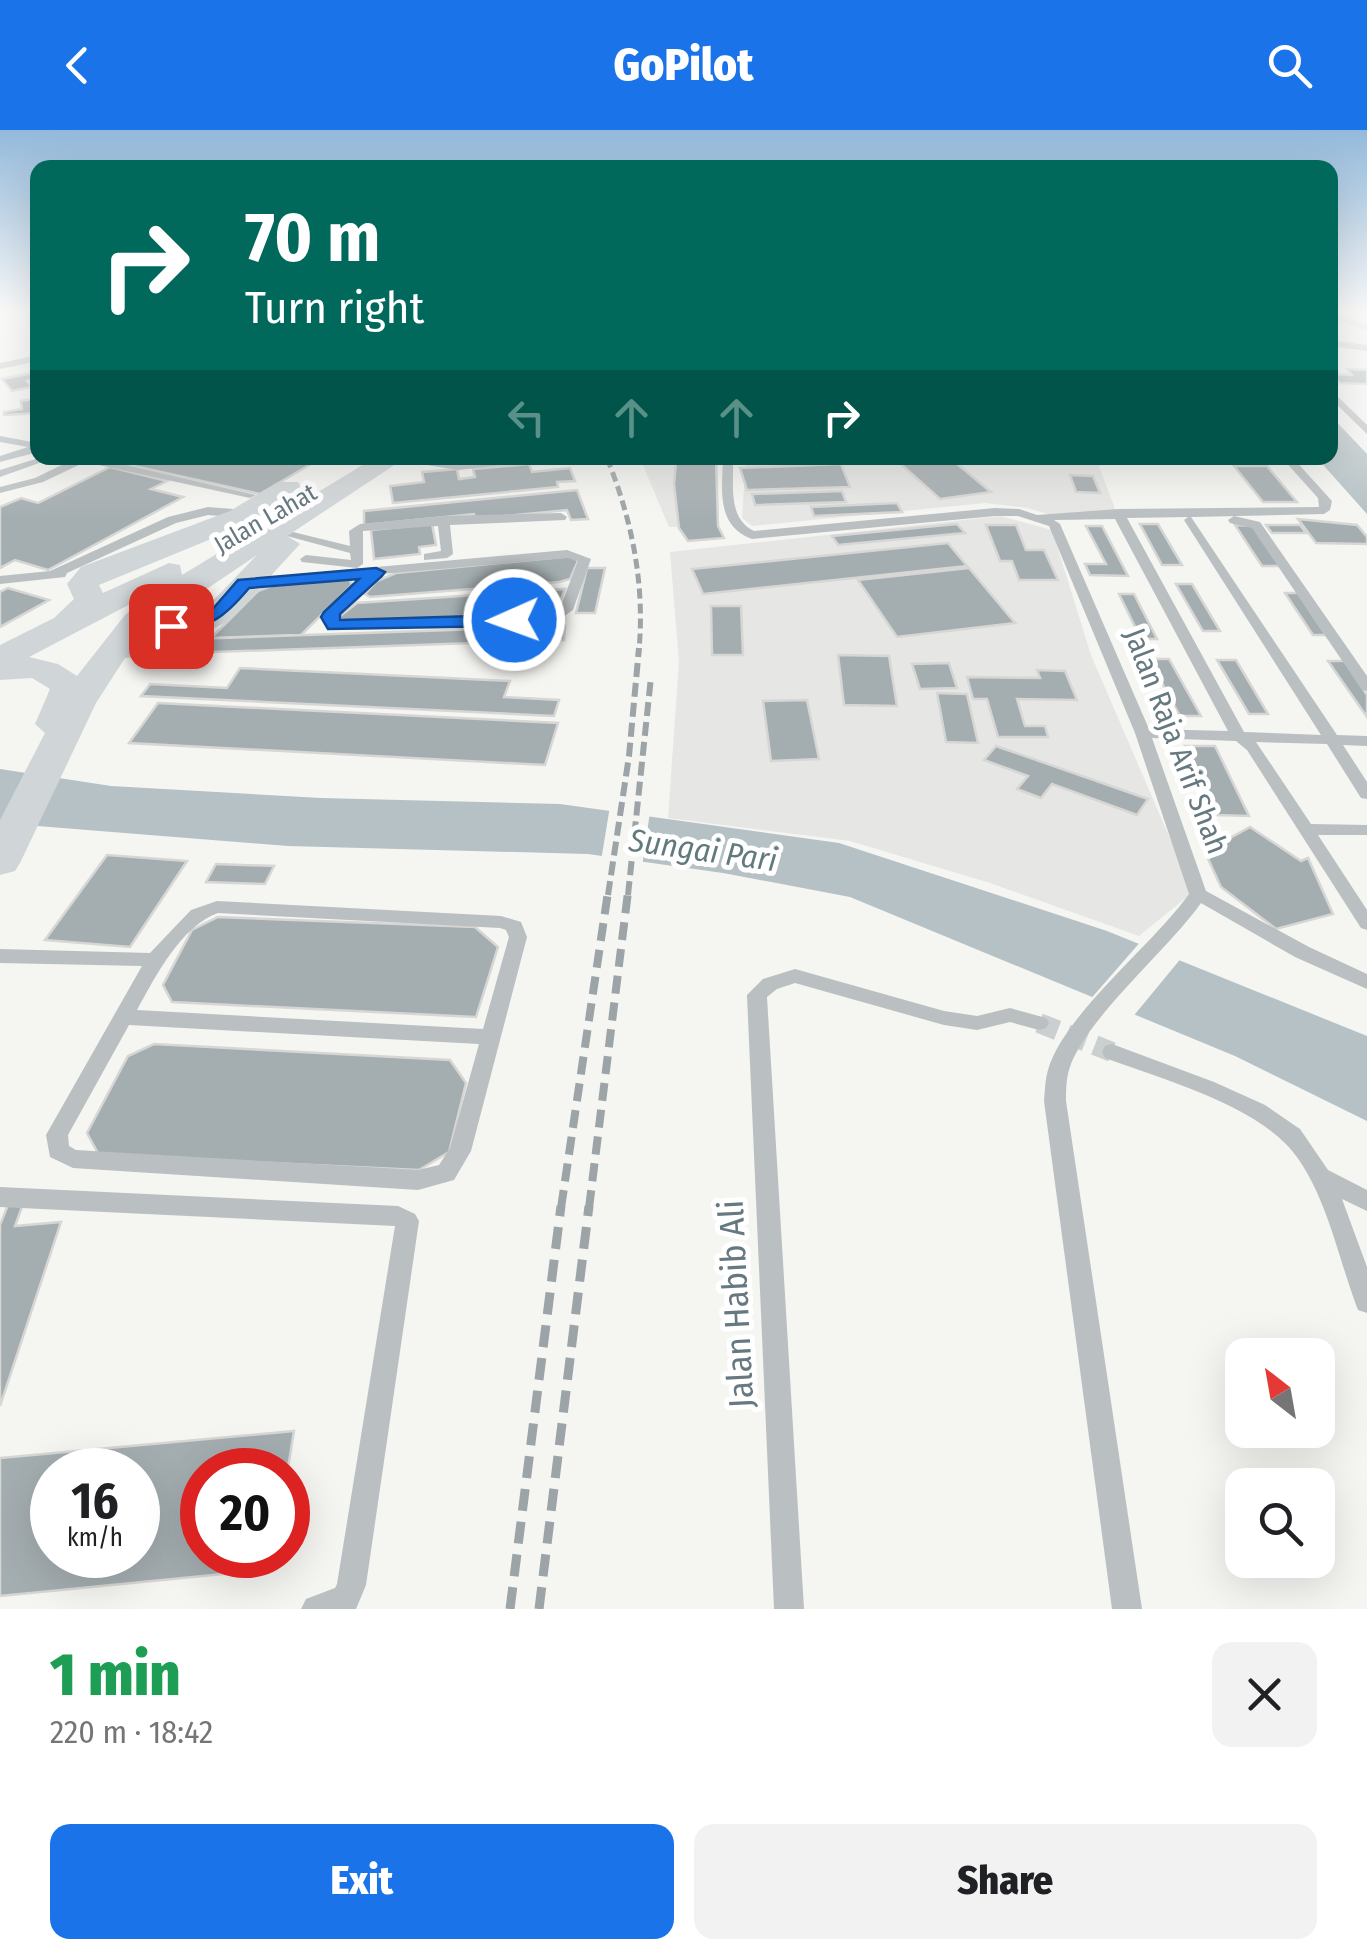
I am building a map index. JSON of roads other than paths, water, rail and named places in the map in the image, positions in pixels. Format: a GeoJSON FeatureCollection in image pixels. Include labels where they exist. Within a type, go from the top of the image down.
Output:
{"type":"FeatureCollection","features":[{"type":"Feature","properties":{"kind":"main road","name":"Jalan Lahat"},"geometry":{"type":"LineString","coordinates":[[0,658],[267,529],[358,465]]}},
{"type":"Feature","properties":{"kind":"main road"},"geometry":{"type":"LineString","coordinates":[[3,856],[78,703],[102,664],[137,622],[267,529],[393,465]]}},
{"type":"Feature","properties":{"kind":"main road"},"geometry":{"type":"LineString","coordinates":[[78,703],[145,634],[211,618],[241,588],[267,529],[306,478]]}},
{"type":"Feature","properties":{"kind":"main road"},"geometry":{"type":"LineString","coordinates":[[64,626],[91,601],[83,584],[92,574],[267,529]]}},
{"type":"Feature","properties":{"kind":"main road"},"geometry":{"type":"LineString","coordinates":[[92,574],[94,584],[102,590],[139,588]]}},
{"type":"Feature","properties":{"kind":"main road"},"geometry":{"type":"LineString","coordinates":[[175,592],[168,610],[182,615],[208,609],[241,588]]}},
{"type":"Feature","properties":{"kind":"main road"},"geometry":{"type":"LineString","coordinates":[[0,670],[42,668],[56,674],[68,687],[54,719],[46,769]]}},
{"type":"Feature","properties":{"kind":"street"},"geometry":{"type":"LineString","coordinates":[[1338,400],[1367,431]]}},
{"type":"Feature","properties":{"kind":"street"},"geometry":{"type":"LineString","coordinates":[[0,440],[30,446]]}},
{"type":"Feature","properties":{"kind":"street"},"geometry":{"type":"LineString","coordinates":[[0,460],[30,450]]}},
{"type":"Feature","properties":{"kind":"street"},"geometry":{"type":"LineString","coordinates":[[0,474],[30,464]]}},
{"type":"Feature","properties":{"kind":"street"},"geometry":{"type":"LineString","coordinates":[[0,490],[39,480],[69,465]]}},
{"type":"Feature","properties":{"kind":"street"},"geometry":{"type":"LineString","coordinates":[[101,465],[267,529],[331,564],[357,558],[446,555],[444,520]]}},
{"type":"Feature","properties":{"kind":"street"},"geometry":{"type":"LineString","coordinates":[[447,465],[476,465]]}},
{"type":"Feature","properties":{"kind":"street"},"geometry":{"type":"LineString","coordinates":[[728,465],[730,518],[742,532],[776,536],[995,512],[1040,517],[1324,510],[1323,496],[1294,465]]}},
{"type":"Feature","properties":{"kind":"street"},"geometry":{"type":"LineString","coordinates":[[52,575],[172,520],[208,511],[357,558]]}},
{"type":"Feature","properties":{"kind":"street"},"geometry":{"type":"LineString","coordinates":[[357,558],[355,531],[360,528],[444,520],[476,523],[562,516]]}},
{"type":"Feature","properties":{"kind":"street"},"geometry":{"type":"LineString","coordinates":[[1120,516],[1246,520],[1256,525],[1367,687]]}},
{"type":"Feature","properties":{"kind":"street"},"geometry":{"type":"LineString","coordinates":[[1120,516],[1238,735],[1253,747],[1367,924]]}},
{"type":"Feature","properties":{"kind":"street","name":"Jalan Raja Arif Shah"},"geometry":{"type":"LineString","coordinates":[[1040,517],[1054,524],[1144,733],[1198,894],[1177,928],[1101,1010],[1059,1066],[1055,1101],[1127,1609]]}},
{"type":"Feature","properties":{"kind":"street"},"geometry":{"type":"LineString","coordinates":[[1190,520],[1367,794]]}},
{"type":"Feature","properties":{"kind":"street"},"geometry":{"type":"LineString","coordinates":[[241,588],[376,572],[567,554],[585,559],[566,610],[557,617],[334,625],[330,617],[333,612],[376,572]]}},
{"type":"Feature","properties":{"kind":"street"},"geometry":{"type":"LineString","coordinates":[[0,580],[92,574]]}},
{"type":"Feature","properties":{"kind":"street"},"geometry":{"type":"LineString","coordinates":[[1144,733],[1367,741]]}},
{"type":"Feature","properties":{"kind":"street"},"geometry":{"type":"LineString","coordinates":[[1306,830],[1367,830]]}},
{"type":"Feature","properties":{"kind":"street"},"geometry":{"type":"LineString","coordinates":[[1198,894],[1302,952],[1367,982]]}},
{"type":"Feature","properties":{"kind":"street"},"geometry":{"type":"LineString","coordinates":[[217,907],[500,922],[514,926],[518,937],[460,1151],[446,1173],[418,1180],[73,1158],[58,1151],[58,1135],[124,1017],[154,960],[197,914],[217,907]]}},
{"type":"Feature","properties":{"kind":"street"},"geometry":{"type":"LineString","coordinates":[[0,956],[154,960]]}},
{"type":"Feature","properties":{"kind":"street","name":"Jalan Habib Ali"},"geometry":{"type":"LineString","coordinates":[[789,1609],[757,995],[770,984],[795,976],[944,1018],[977,1023],[1010,1015],[1038,1023]]}},
{"type":"Feature","properties":{"kind":"street"},"geometry":{"type":"LineString","coordinates":[[124,1017],[491,1038]]}},
{"type":"Feature","properties":{"kind":"street"},"geometry":{"type":"LineString","coordinates":[[1112,1052],[1279,1124],[1304,1150],[1319,1176],[1367,1302]]}},
{"type":"Feature","properties":{"kind":"street"},"geometry":{"type":"LineString","coordinates":[[1319,1176],[1367,1201]]}},
{"type":"Feature","properties":{"kind":"street"},"geometry":{"type":"LineString","coordinates":[[0,1197],[398,1216],[407,1221],[351,1585],[345,1598],[331,1607],[316,1609]]}},
{"type":"Feature","properties":{"kind":"water"},"geometry":{"type":"Polygon","coordinates":[[[1338,423],[1367,454],[1367,514],[1323,465],[1338,465],[1338,423]]]}},
{"type":"Feature","properties":{"kind":"water","name":"Sungai Pari"},"geometry":{"type":"Polygon","coordinates":[[[0,769],[111,786],[321,798],[560,804],[839,843],[1107,931],[1367,1036],[1367,1121],[1235,1056],[850,897],[723,873],[588,854],[288,846],[0,823],[0,769]]]}},
{"type":"Feature","properties":{"kind":"tunnel"},"geometry":{"type":"LineString","coordinates":[[1039,1023],[1112,1052]]}},
{"type":"Feature","properties":{"kind":"railway"},"geometry":{"type":"LineString","coordinates":[[609,465],[635,552],[639,650]]}},
{"type":"Feature","properties":{"kind":"railway"},"geometry":{"type":"LineString","coordinates":[[608,895],[629,756],[639,648]]}},
{"type":"Feature","properties":{"kind":"railway"},"geometry":{"type":"LineString","coordinates":[[628,895],[651,677]]}},
{"type":"Feature","properties":{"kind":"railway"},"geometry":{"type":"LineString","coordinates":[[561,1208],[608,892]]}},
{"type":"Feature","properties":{"kind":"railway"},"geometry":{"type":"LineString","coordinates":[[589,1208],[628,892]]}},
{"type":"Feature","properties":{"kind":"railway"},"geometry":{"type":"LineString","coordinates":[[510,1609],[561,1206]]}},
{"type":"Feature","properties":{"kind":"railway"},"geometry":{"type":"LineString","coordinates":[[539,1609],[589,1206]]}}]}
